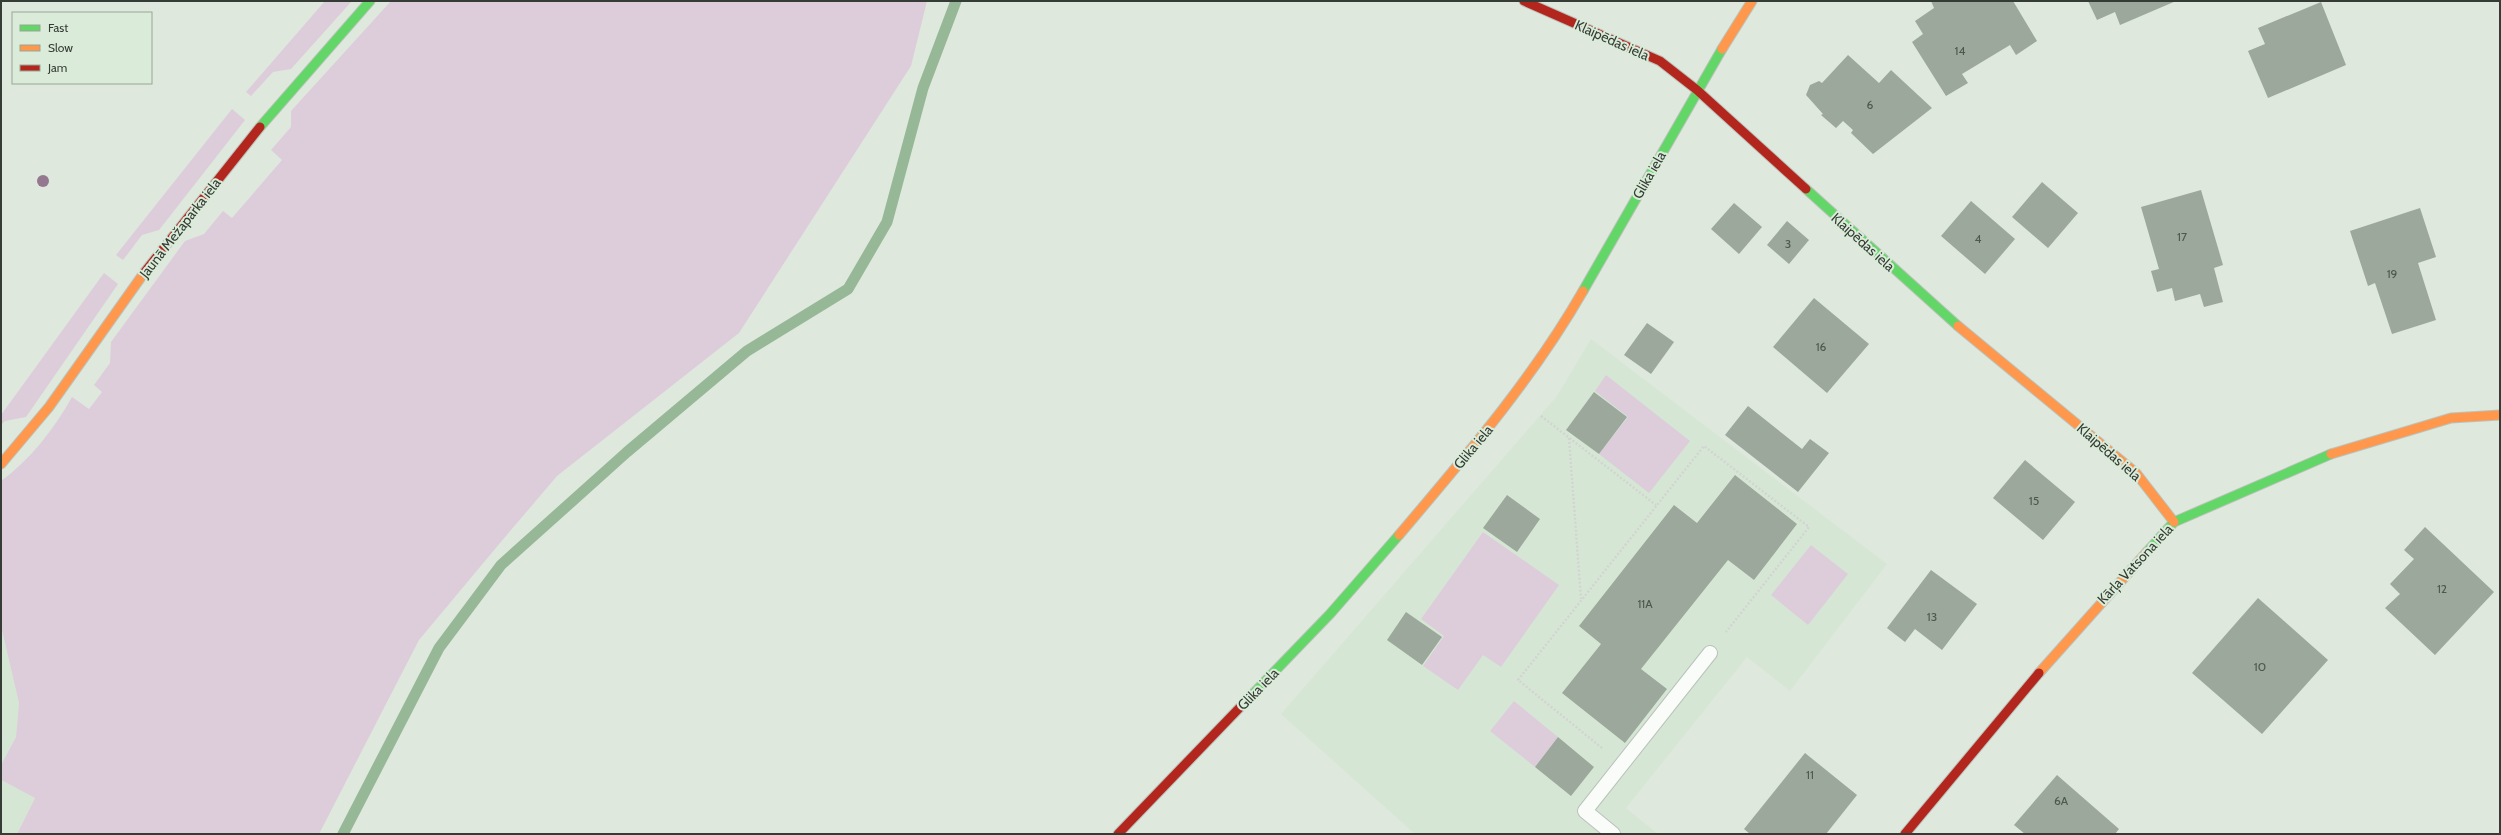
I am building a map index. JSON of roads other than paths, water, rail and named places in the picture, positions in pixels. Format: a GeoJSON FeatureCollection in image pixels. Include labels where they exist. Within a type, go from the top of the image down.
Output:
{"type":"FeatureCollection","features":[{"type":"Feature","properties":{"kind":"street","name":"Jaunā Mežaparka iela"},"geometry":{"type":"LineString","coordinates":[[1,464],[32,431],[65,388],[117,309],[184,222],[317,58],[370,1]]}},
{"type":"Feature","properties":{"kind":"street","name":"Klaipēdas iela"},"geometry":{"type":"LineString","coordinates":[[1524,1],[1660,61],[1697,90],[1926,299],[2136,473],[2174,522]]}},
{"type":"Feature","properties":{"kind":"street","name":"Glika iela"},"geometry":{"type":"LineString","coordinates":[[1118,834],[1330,614],[1393,543],[1509,403],[1561,329],[1697,90],[1752,1]]}},
{"type":"Feature","properties":{"kind":"street","name":"Kārļa Vatsona iela"},"geometry":{"type":"LineString","coordinates":[[1905,834],[2066,640],[2174,522],[2340,450],[2451,418],[2500,415]]}},
{"type":"Feature","properties":{"kind":"lane"},"geometry":{"type":"LineString","coordinates":[[1613,834],[1585,811],[1710,653]]}},
{"type":"Feature","properties":{"kind":"waterway"},"geometry":{"type":"LineString","coordinates":[[343,834],[439,648],[501,565],[627,452],[747,351],[848,289],[887,222],[923,88],[956,1]]}}]}
